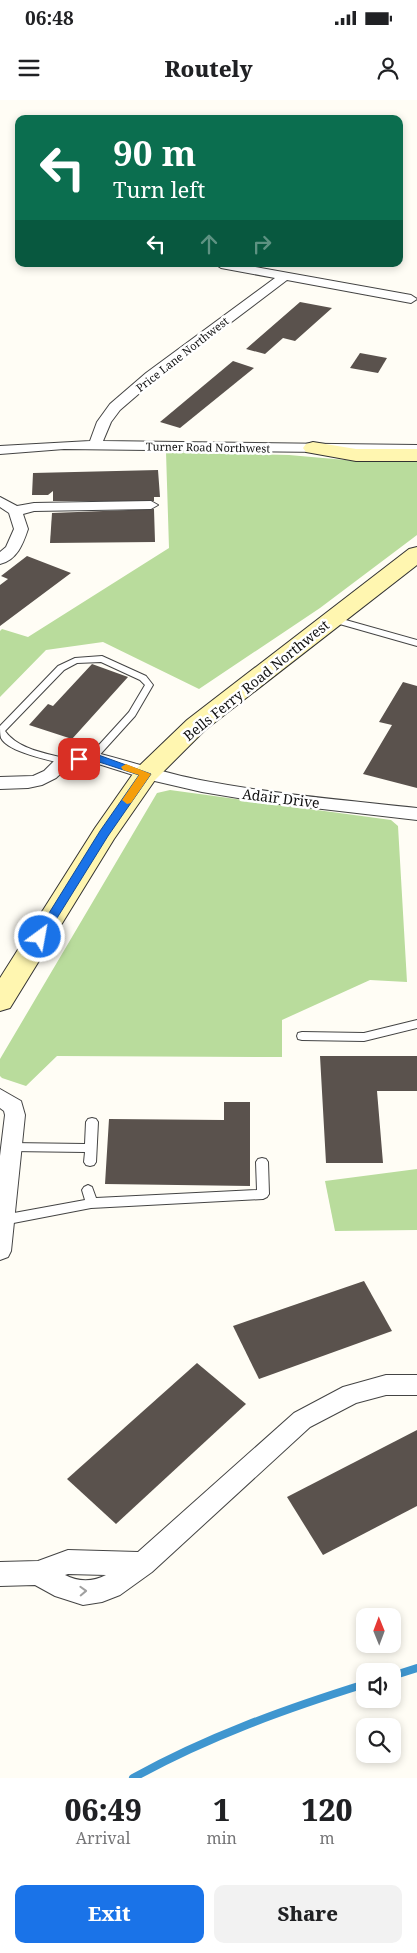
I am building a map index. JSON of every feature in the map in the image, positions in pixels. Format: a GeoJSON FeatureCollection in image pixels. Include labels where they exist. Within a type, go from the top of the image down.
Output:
{"type":"FeatureCollection","features":[{"type":"Feature","properties":{"kind":"main road"},"geometry":{"type":"LineString","coordinates":[[313,448],[356,455],[417,455]]}},
{"type":"Feature","properties":{"kind":"main road","name":"Bells Ferry Road Northwest"},"geometry":{"type":"LineString","coordinates":[[0,1001],[104,834],[146,774],[196,725],[417,554]]}},
{"type":"Feature","properties":{"kind":"street"},"geometry":{"type":"LineString","coordinates":[[237,267],[412,299]]}},
{"type":"Feature","properties":{"kind":"street","name":"Price Lane Northwest"},"geometry":{"type":"LineString","coordinates":[[95,445],[104,422],[122,401],[151,376],[285,276]]}},
{"type":"Feature","properties":{"kind":"street","name":"Turner Road Northwest"},"geometry":{"type":"LineString","coordinates":[[0,450],[48,445],[417,449]]}},
{"type":"Feature","properties":{"kind":"street"},"geometry":{"type":"LineString","coordinates":[[0,501],[15,511],[21,529],[13,549],[0,560]]}},
{"type":"Feature","properties":{"kind":"street"},"geometry":{"type":"LineString","coordinates":[[15,511],[34,507],[151,505]]}},
{"type":"Feature","properties":{"kind":"street"},"geometry":{"type":"LineString","coordinates":[[0,783],[26,783],[43,780],[55,773],[64,761],[93,757]]}},
{"type":"Feature","properties":{"kind":"street","name":"Adair Drive"},"geometry":{"type":"LineString","coordinates":[[93,757],[146,774],[202,786],[262,796],[417,814]]}},
{"type":"Feature","properties":{"kind":"street"},"geometry":{"type":"LineString","coordinates":[[0,1097],[14,1107],[1,1236]]}},
{"type":"Feature","properties":{"kind":"street"},"geometry":{"type":"LineString","coordinates":[[0,1574],[38,1573],[74,1592],[99,1591],[116,1584],[143,1564],[302,1420],[351,1394],[386,1385],[417,1384]]}},
{"type":"Feature","properties":{"kind":"lane"},"geometry":{"type":"LineString","coordinates":[[332,619],[417,643]]}},
{"type":"Feature","properties":{"kind":"lane"},"geometry":{"type":"LineString","coordinates":[[64,761],[20,747],[9,741],[0,731],[63,666],[87,659],[102,659],[143,678],[149,685],[144,698],[108,742],[93,757]]}},
{"type":"Feature","properties":{"kind":"lane"},"geometry":{"type":"LineString","coordinates":[[302,1036],[364,1037],[417,1024]]}},
{"type":"Feature","properties":{"kind":"lane"},"geometry":{"type":"LineString","coordinates":[[90,1162],[92,1122]]}},
{"type":"Feature","properties":{"kind":"lane"},"geometry":{"type":"LineString","coordinates":[[11,1147],[90,1148]]}},
{"type":"Feature","properties":{"kind":"lane"},"geometry":{"type":"LineString","coordinates":[[1,1236],[91,1203],[263,1194],[262,1162]]}},
{"type":"Feature","properties":{"kind":"lane"},"geometry":{"type":"LineString","coordinates":[[88,1190],[91,1203]]}},
{"type":"Feature","properties":{"kind":"green space"},"geometry":{"type":"Polygon","coordinates":[[[166,452],[289,455],[357,461],[417,461],[417,535],[320,608],[199,689],[103,642],[46,650],[0,697],[0,631],[2,629],[28,637],[169,548],[166,452]]]}},
{"type":"Feature","properties":{"kind":"green space"},"geometry":{"type":"Polygon","coordinates":[[[170,790],[391,820],[398,826],[407,982],[370,980],[282,1020],[282,1057],[57,1056],[26,1086],[2,1078],[0,1076],[0,1059],[157,793],[170,790]]]}},
{"type":"Feature","properties":{"kind":"green space"},"geometry":{"type":"Polygon","coordinates":[[[417,1169],[417,1230],[335,1231],[325,1181],[417,1169]]]}},
{"type":"Feature","properties":{"kind":"building"},"geometry":{"type":"Polygon","coordinates":[[[300,302],[332,308],[295,341],[283,338],[265,354],[246,349],[300,302]]]}},
{"type":"Feature","properties":{"kind":"building"},"geometry":{"type":"Polygon","coordinates":[[[360,353],[387,358],[378,373],[350,368],[360,353]]]}},
{"type":"Feature","properties":{"kind":"building"},"geometry":{"type":"Polygon","coordinates":[[[233,361],[254,368],[180,428],[160,422],[233,361]]]}},
{"type":"Feature","properties":{"kind":"building"},"geometry":{"type":"Polygon","coordinates":[[[158,470],[160,497],[154,497],[154,501],[53,501],[53,491],[48,495],[32,495],[33,473],[158,470]]]}},
{"type":"Feature","properties":{"kind":"building"},"geometry":{"type":"Polygon","coordinates":[[[154,509],[155,542],[50,543],[52,513],[154,509]]]}},
{"type":"Feature","properties":{"kind":"building"},"geometry":{"type":"Polygon","coordinates":[[[27,556],[71,573],[0,626],[0,585],[8,579],[1,576],[27,556]]]}},
{"type":"Feature","properties":{"kind":"building"},"geometry":{"type":"Polygon","coordinates":[[[92,664],[128,677],[72,739],[29,725],[48,704],[53,706],[92,664]]]}},
{"type":"Feature","properties":{"kind":"building"},"geometry":{"type":"Polygon","coordinates":[[[403,682],[417,686],[417,788],[363,774],[392,725],[379,722],[403,682]]]}},
{"type":"Feature","properties":{"kind":"building"},"geometry":{"type":"Polygon","coordinates":[[[320,1056],[417,1056],[417,1091],[377,1091],[383,1163],[326,1163],[320,1056]]]}},
{"type":"Feature","properties":{"kind":"building"},"geometry":{"type":"Polygon","coordinates":[[[224,1102],[250,1102],[250,1186],[105,1184],[109,1119],[224,1120],[224,1102]]]}},
{"type":"Feature","properties":{"kind":"building"},"geometry":{"type":"Polygon","coordinates":[[[364,1281],[392,1331],[259,1379],[233,1326],[364,1281]]]}},
{"type":"Feature","properties":{"kind":"building"},"geometry":{"type":"Polygon","coordinates":[[[197,1363],[246,1404],[116,1524],[67,1479],[197,1363]]]}},
{"type":"Feature","properties":{"kind":"building"},"geometry":{"type":"Polygon","coordinates":[[[417,1430],[417,1506],[323,1555],[287,1497],[417,1430]]]}},
{"type":"Feature","properties":{"kind":"waterway"},"geometry":{"type":"LineString","coordinates":[[401,1673],[417,1668]]}},
{"type":"Feature","properties":{"kind":"waterway"},"geometry":{"type":"LineString","coordinates":[[133,1778],[161,1763],[247,1725],[305,1703],[356,1687]]}},
{"type":"Feature","properties":{"kind":"slow traffic"},"geometry":{"type":"LineString","coordinates":[[126,767],[146,774],[127,800]]}},
{"type":"Feature","properties":{"kind":"route"},"geometry":{"type":"LineString","coordinates":[[40,937],[104,834],[146,774],[93,757],[79,759]]}}]}
